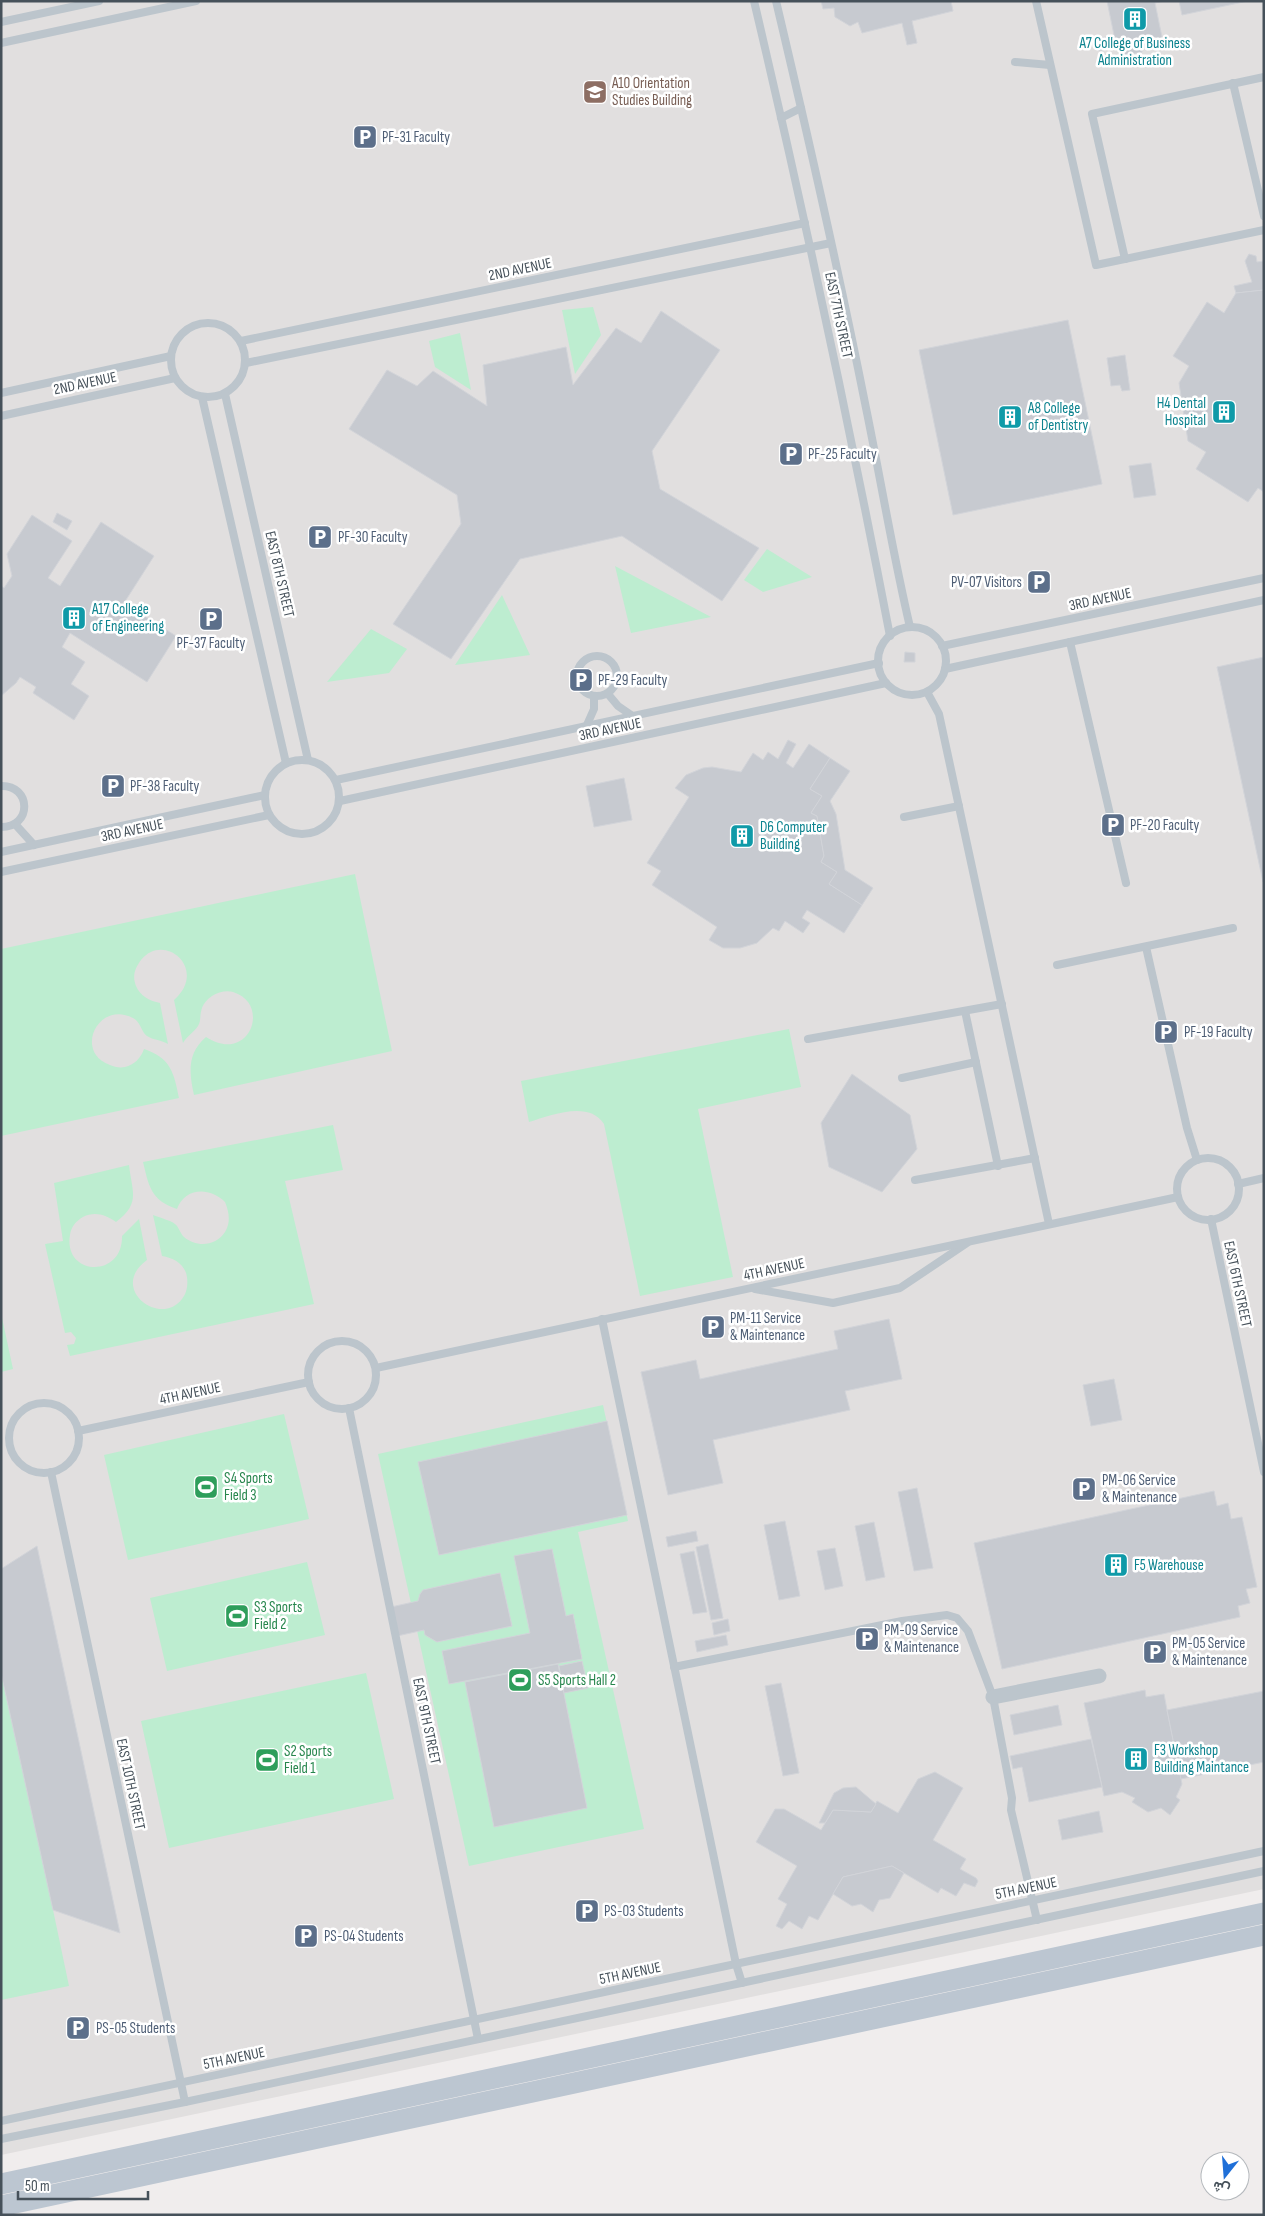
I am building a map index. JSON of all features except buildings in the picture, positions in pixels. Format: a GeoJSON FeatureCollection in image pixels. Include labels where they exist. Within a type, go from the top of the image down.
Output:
{"type":"FeatureCollection","features":[{"type":"Feature","properties":{"kind":"main road"},"geometry":{"type":"LineString","coordinates":[[1,2184],[1264,1913]]}},
{"type":"Feature","properties":{"kind":"main road"},"geometry":{"type":"LineString","coordinates":[[1,2206],[1264,1936]]}},
{"type":"Feature","properties":{"kind":"street"},"geometry":{"type":"LineString","coordinates":[[993,1697],[1099,1676]]}},
{"type":"Feature","properties":{"kind":"lane"},"geometry":{"type":"LineString","coordinates":[[1,22],[99,1]]}},
{"type":"Feature","properties":{"kind":"lane"},"geometry":{"type":"LineString","coordinates":[[1,43],[196,1]]}},
{"type":"Feature","properties":{"kind":"lane","name":"EAST 7TH STREET"},"geometry":{"type":"LineString","coordinates":[[754,1],[782,118],[847,416],[890,636]]}},
{"type":"Feature","properties":{"kind":"lane","name":"EAST 7TH STREET"},"geometry":{"type":"LineString","coordinates":[[776,1],[831,243],[866,409],[895,564],[910,628]]}},
{"type":"Feature","properties":{"kind":"lane"},"geometry":{"type":"LineString","coordinates":[[1036,1],[1096,265],[1264,230]]}},
{"type":"Feature","properties":{"kind":"lane"},"geometry":{"type":"LineString","coordinates":[[1015,62],[1050,65]]}},
{"type":"Feature","properties":{"kind":"lane"},"geometry":{"type":"LineString","coordinates":[[1126,259],[1092,114],[1264,77]]}},
{"type":"Feature","properties":{"kind":"lane"},"geometry":{"type":"LineString","coordinates":[[1234,83],[1264,216]]}},
{"type":"Feature","properties":{"kind":"lane"},"geometry":{"type":"LineString","coordinates":[[782,118],[801,108]]}},
{"type":"Feature","properties":{"kind":"lane","name":"2ND AVENUE"},"geometry":{"type":"LineString","coordinates":[[240,341],[805,223]]}},
{"type":"Feature","properties":{"kind":"lane"},"geometry":{"type":"LineString","coordinates":[[246,363],[831,243]]}},
{"type":"Feature","properties":{"kind":"lane"},"geometry":{"type":"LineString","coordinates":[[201,324],[221,325],[230,329],[240,341],[246,353],[246,363],[240,382],[225,394],[215,397],[202,397],[187,391],[175,378],[171,367],[171,356],[177,339],[184,332],[201,324]]}},
{"type":"Feature","properties":{"kind":"lane","name":"2ND AVENUE"},"geometry":{"type":"LineString","coordinates":[[1,393],[171,356]]}},
{"type":"Feature","properties":{"kind":"lane","name":"2ND AVENUE"},"geometry":{"type":"LineString","coordinates":[[1,416],[175,378]]}},
{"type":"Feature","properties":{"kind":"lane","name":"EAST 8TH STREET"},"geometry":{"type":"LineString","coordinates":[[225,394],[308,760]]}},
{"type":"Feature","properties":{"kind":"lane"},"geometry":{"type":"LineString","coordinates":[[202,397],[286,763]]}},
{"type":"Feature","properties":{"kind":"lane","name":"3RD AVENUE"},"geometry":{"type":"LineString","coordinates":[[942,646],[1264,578]]}},
{"type":"Feature","properties":{"kind":"lane"},"geometry":{"type":"LineString","coordinates":[[945,669],[1264,600]]}},
{"type":"Feature","properties":{"kind":"lane"},"geometry":{"type":"LineString","coordinates":[[910,628],[923,629],[931,633],[942,646],[946,655],[945,669],[940,680],[927,692],[910,695],[901,693],[886,683],[878,663],[880,650],[890,636],[897,630],[910,628]]}},
{"type":"Feature","properties":{"kind":"lane"},"geometry":{"type":"LineString","coordinates":[[1070,642],[1126,883]]}},
{"type":"Feature","properties":{"kind":"lane"},"geometry":{"type":"LineString","coordinates":[[593,656],[607,658],[616,668],[617,683],[608,694],[594,696],[582,690],[576,676],[581,663],[593,656]]}},
{"type":"Feature","properties":{"kind":"lane","name":"3RD AVENUE"},"geometry":{"type":"LineString","coordinates":[[336,780],[878,663]]}},
{"type":"Feature","properties":{"kind":"lane","name":"3RD AVENUE"},"geometry":{"type":"LineString","coordinates":[[340,801],[886,683]]}},
{"type":"Feature","properties":{"kind":"lane"},"geometry":{"type":"LineString","coordinates":[[927,692],[938,714],[1050,1224]]}},
{"type":"Feature","properties":{"kind":"lane"},"geometry":{"type":"LineString","coordinates":[[608,694],[618,706],[634,717]]}},
{"type":"Feature","properties":{"kind":"lane"},"geometry":{"type":"LineString","coordinates":[[586,727],[594,709],[594,696]]}},
{"type":"Feature","properties":{"kind":"lane"},"geometry":{"type":"LineString","coordinates":[[295,760],[308,760],[324,766],[336,780],[340,801],[334,818],[327,826],[309,834],[290,833],[281,828],[269,815],[265,795],[267,784],[271,776],[286,763],[295,760]]}},
{"type":"Feature","properties":{"kind":"lane"},"geometry":{"type":"LineString","coordinates":[[1,786],[14,789],[20,793],[24,804],[24,813],[15,824],[1,827]]}},
{"type":"Feature","properties":{"kind":"lane","name":"3RD AVENUE"},"geometry":{"type":"LineString","coordinates":[[1,852],[265,795]]}},
{"type":"Feature","properties":{"kind":"lane"},"geometry":{"type":"LineString","coordinates":[[904,817],[959,806]]}},
{"type":"Feature","properties":{"kind":"lane","name":"3RD AVENUE"},"geometry":{"type":"LineString","coordinates":[[1,872],[269,815]]}},
{"type":"Feature","properties":{"kind":"lane"},"geometry":{"type":"LineString","coordinates":[[15,824],[34,845]]}},
{"type":"Feature","properties":{"kind":"lane"},"geometry":{"type":"LineString","coordinates":[[1057,965],[1233,928]]}},
{"type":"Feature","properties":{"kind":"lane"},"geometry":{"type":"LineString","coordinates":[[1146,947],[1196,1160]]}},
{"type":"Feature","properties":{"kind":"lane"},"geometry":{"type":"LineString","coordinates":[[808,1039],[1002,1004]]}},
{"type":"Feature","properties":{"kind":"lane"},"geometry":{"type":"LineString","coordinates":[[965,1010],[998,1166]]}},
{"type":"Feature","properties":{"kind":"lane"},"geometry":{"type":"LineString","coordinates":[[902,1078],[976,1062]]}},
{"type":"Feature","properties":{"kind":"lane"},"geometry":{"type":"LineString","coordinates":[[915,1180],[1035,1158]]}},
{"type":"Feature","properties":{"kind":"lane"},"geometry":{"type":"LineString","coordinates":[[1214,1159],[1222,1162],[1234,1174],[1238,1184],[1236,1200],[1232,1207],[1219,1218],[1211,1219],[1193,1216],[1186,1211],[1178,1197],[1178,1178],[1189,1164],[1196,1160],[1214,1159]]}},
{"type":"Feature","properties":{"kind":"lane"},"geometry":{"type":"LineString","coordinates":[[1238,1184],[1264,1178]]}},
{"type":"Feature","properties":{"kind":"lane","name":"4TH AVENUE"},"geometry":{"type":"LineString","coordinates":[[376,1368],[1178,1197]]}},
{"type":"Feature","properties":{"kind":"lane","name":"EAST 6TH STREET"},"geometry":{"type":"LineString","coordinates":[[1211,1219],[1264,1472]]}},
{"type":"Feature","properties":{"kind":"lane"},"geometry":{"type":"LineString","coordinates":[[750,1288],[833,1303],[900,1288],[970,1241]]}},
{"type":"Feature","properties":{"kind":"lane"},"geometry":{"type":"LineString","coordinates":[[602,1319],[736,1964],[742,1983]]}},
{"type":"Feature","properties":{"kind":"lane"},"geometry":{"type":"LineString","coordinates":[[335,1341],[350,1341],[359,1344],[373,1358],[376,1368],[377,1377],[371,1395],[364,1402],[349,1408],[335,1408],[326,1405],[318,1399],[308,1382],[308,1372],[314,1354],[322,1347],[335,1341]]}},
{"type":"Feature","properties":{"kind":"lane","name":"4TH AVENUE"},"geometry":{"type":"LineString","coordinates":[[78,1431],[308,1382]]}},
{"type":"Feature","properties":{"kind":"lane"},"geometry":{"type":"LineString","coordinates":[[51,1404],[60,1407],[74,1421],[78,1431],[79,1440],[72,1459],[65,1466],[51,1472],[37,1472],[19,1463],[10,1446],[9,1435],[16,1417],[31,1405],[51,1404]]}},
{"type":"Feature","properties":{"kind":"lane","name":"EAST 9TH STREET"},"geometry":{"type":"LineString","coordinates":[[349,1408],[478,2039]]}},
{"type":"Feature","properties":{"kind":"lane"},"geometry":{"type":"LineString","coordinates":[[1,1448],[10,1446]]}},
{"type":"Feature","properties":{"kind":"lane","name":"EAST 10TH STREET"},"geometry":{"type":"LineString","coordinates":[[51,1472],[185,2102]]}},
{"type":"Feature","properties":{"kind":"lane"},"geometry":{"type":"LineString","coordinates":[[674,1668],[893,1623],[947,1615],[958,1618],[968,1631],[993,1697],[1012,1798],[1011,1810],[1037,1920]]}},
{"type":"Feature","properties":{"kind":"lane","name":"5TH AVENUE"},"geometry":{"type":"LineString","coordinates":[[1,2121],[1264,1851]]}},
{"type":"Feature","properties":{"kind":"lane"},"geometry":{"type":"LineString","coordinates":[[1,2139],[185,2102],[1264,1871]]}},
{"type":"Feature","properties":{"kind":"shaded area"},"geometry":{"type":"Polygon","coordinates":[[[1,1],[1264,1],[1264,1889],[1,2155],[1,1]]]}},
{"type":"Feature","properties":{"kind":"green space"},"geometry":{"type":"Polygon","coordinates":[[[593,307],[601,335],[575,374],[562,310],[593,307]]]}},
{"type":"Feature","properties":{"kind":"green space"},"geometry":{"type":"Polygon","coordinates":[[[460,333],[471,390],[435,367],[429,341],[460,333]]]}},
{"type":"Feature","properties":{"kind":"green space"},"geometry":{"type":"Polygon","coordinates":[[[767,549],[812,577],[763,592],[744,580],[767,549]]]}},
{"type":"Feature","properties":{"kind":"green space"},"geometry":{"type":"Polygon","coordinates":[[[615,566],[711,617],[631,633],[615,566]]]}},
{"type":"Feature","properties":{"kind":"green space"},"geometry":{"type":"Polygon","coordinates":[[[502,595],[530,655],[455,665],[502,595]]]}},
{"type":"Feature","properties":{"kind":"green space"},"geometry":{"type":"Polygon","coordinates":[[[371,629],[407,649],[389,673],[327,682],[371,629]]]}},
{"type":"Feature","properties":{"kind":"green space"},"geometry":{"type":"Polygon","coordinates":[[[355,874],[392,1051],[194,1095],[191,1064],[195,1050],[206,1037],[221,1044],[234,1043],[244,1038],[250,1030],[253,1019],[251,1008],[245,999],[233,992],[225,991],[214,995],[204,1004],[198,1026],[183,1043],[174,1000],[184,988],[187,977],[185,966],[171,952],[161,950],[150,952],[141,960],[136,969],[134,979],[138,990],[143,995],[160,1003],[168,1044],[147,1036],[136,1020],[120,1014],[109,1016],[100,1022],[94,1030],[93,1050],[99,1059],[115,1067],[131,1065],[139,1058],[144,1049],[153,1053],[170,1067],[179,1098],[1,1136],[1,949],[355,874]]]}},
{"type":"Feature","properties":{"kind":"green space"},"geometry":{"type":"Polygon","coordinates":[[[789,1029],[801,1087],[698,1109],[733,1277],[640,1296],[604,1124],[597,1117],[579,1111],[558,1113],[529,1122],[521,1081],[789,1029]]]}},
{"type":"Feature","properties":{"kind":"green space"},"geometry":{"type":"Polygon","coordinates":[[[333,1125],[343,1170],[285,1181],[314,1304],[70,1356],[67,1345],[74,1344],[76,1338],[71,1332],[65,1333],[45,1244],[63,1241],[54,1183],[129,1165],[133,1196],[129,1209],[116,1222],[108,1217],[96,1214],[87,1215],[80,1219],[71,1229],[70,1249],[75,1258],[84,1265],[94,1267],[104,1265],[113,1260],[120,1250],[122,1236],[139,1219],[147,1260],[136,1271],[133,1282],[135,1292],[142,1301],[151,1307],[162,1309],[173,1307],[182,1299],[187,1289],[186,1272],[178,1262],[162,1256],[153,1215],[175,1224],[189,1241],[206,1244],[217,1240],[225,1232],[229,1221],[228,1213],[225,1202],[219,1197],[205,1192],[192,1193],[181,1202],[177,1209],[168,1205],[152,1192],[143,1162],[333,1125]]]}},
{"type":"Feature","properties":{"kind":"green space"},"geometry":{"type":"Polygon","coordinates":[[[1,1313],[13,1369],[1,1372],[1,1313]]]}},
{"type":"Feature","properties":{"kind":"green space","name":"S5 Sports Hall 2"},"geometry":{"type":"Polygon","coordinates":[[[603,1405],[628,1521],[578,1532],[644,1829],[469,1866],[378,1454],[603,1405]]]}},
{"type":"Feature","properties":{"kind":"green space","name":"S4 Sports Field 3"},"geometry":{"type":"Polygon","coordinates":[[[284,1414],[309,1519],[128,1560],[104,1455],[284,1414]]]}},
{"type":"Feature","properties":{"kind":"green space","name":"S3 Sports Field 2"},"geometry":{"type":"Polygon","coordinates":[[[307,1562],[325,1635],[167,1671],[150,1598],[307,1562]]]}},
{"type":"Feature","properties":{"kind":"green space"},"geometry":{"type":"Polygon","coordinates":[[[1,1662],[69,1986],[1,2000],[1,1662]]]}},
{"type":"Feature","properties":{"kind":"green space","name":"S2 Sports Field 1"},"geometry":{"type":"Polygon","coordinates":[[[366,1673],[394,1799],[169,1848],[141,1721],[366,1673]]]}},
{"type":"Feature","properties":{"kind":"place","name":"A7 College of Business Administration"},"geometry":{"type":"Point","coordinates":[1135,19]}},
{"type":"Feature","properties":{"kind":"place","name":"A10 Orientation Studies Building"},"geometry":{"type":"Point","coordinates":[595,92]}},
{"type":"Feature","properties":{"kind":"place","name":"PF-31 Faculty"},"geometry":{"type":"Point","coordinates":[365,137]}},
{"type":"Feature","properties":{"kind":"place","name":"H4 Dental Hospital"},"geometry":{"type":"Point","coordinates":[1224,412]}},
{"type":"Feature","properties":{"kind":"place","name":"A8 College of Dentistry"},"geometry":{"type":"Point","coordinates":[1010,417]}},
{"type":"Feature","properties":{"kind":"place","name":"PF-25 Faculty"},"geometry":{"type":"Point","coordinates":[791,454]}},
{"type":"Feature","properties":{"kind":"place","name":"PF-30 Faculty"},"geometry":{"type":"Point","coordinates":[320,537]}},
{"type":"Feature","properties":{"kind":"place","name":"PV-07 Visitors"},"geometry":{"type":"Point","coordinates":[1039,582]}},
{"type":"Feature","properties":{"kind":"place","name":"A17 College of Engineering"},"geometry":{"type":"Point","coordinates":[74,618]}},
{"type":"Feature","properties":{"kind":"place","name":"PF-37 Faculty"},"geometry":{"type":"Point","coordinates":[211,619]}},
{"type":"Feature","properties":{"kind":"place","name":"PF-29 Faculty"},"geometry":{"type":"Point","coordinates":[581,680]}},
{"type":"Feature","properties":{"kind":"place","name":"PF-38 Faculty"},"geometry":{"type":"Point","coordinates":[113,786]}},
{"type":"Feature","properties":{"kind":"place","name":"PF-20 Faculty"},"geometry":{"type":"Point","coordinates":[1113,825]}},
{"type":"Feature","properties":{"kind":"place","name":"D6 Computer Building"},"geometry":{"type":"Point","coordinates":[742,836]}},
{"type":"Feature","properties":{"kind":"place","name":"PF-19 Faculty"},"geometry":{"type":"Point","coordinates":[1166,1032]}},
{"type":"Feature","properties":{"kind":"place","name":"PM-11 Service & Maintenance"},"geometry":{"type":"Point","coordinates":[713,1327]}},
{"type":"Feature","properties":{"kind":"place","name":"S4 Sports Field 3"},"geometry":{"type":"Point","coordinates":[206,1487]}},
{"type":"Feature","properties":{"kind":"place","name":"PM-06 Service & Maintenance"},"geometry":{"type":"Point","coordinates":[1084,1489]}},
{"type":"Feature","properties":{"kind":"place","name":"F5 Warehouse"},"geometry":{"type":"Point","coordinates":[1116,1565]}},
{"type":"Feature","properties":{"kind":"place","name":"S3 Sports Field 2"},"geometry":{"type":"Point","coordinates":[237,1616]}},
{"type":"Feature","properties":{"kind":"place","name":"PM-09 Service & Maintenance"},"geometry":{"type":"Point","coordinates":[867,1639]}},
{"type":"Feature","properties":{"kind":"place","name":"PM-05 Service & Maintenance"},"geometry":{"type":"Point","coordinates":[1155,1652]}},
{"type":"Feature","properties":{"kind":"place","name":"S5 Sports Hall 2"},"geometry":{"type":"Point","coordinates":[520,1680]}},
{"type":"Feature","properties":{"kind":"place","name":"F3 Workshop Building Maintance"},"geometry":{"type":"Point","coordinates":[1136,1759]}},
{"type":"Feature","properties":{"kind":"place","name":"S2 Sports Field 1"},"geometry":{"type":"Point","coordinates":[267,1760]}},
{"type":"Feature","properties":{"kind":"place","name":"PS-03 Students"},"geometry":{"type":"Point","coordinates":[587,1911]}},
{"type":"Feature","properties":{"kind":"place","name":"PS-04 Students"},"geometry":{"type":"Point","coordinates":[306,1936]}},
{"type":"Feature","properties":{"kind":"place","name":"PS-05 Students"},"geometry":{"type":"Point","coordinates":[78,2028]}}]}
